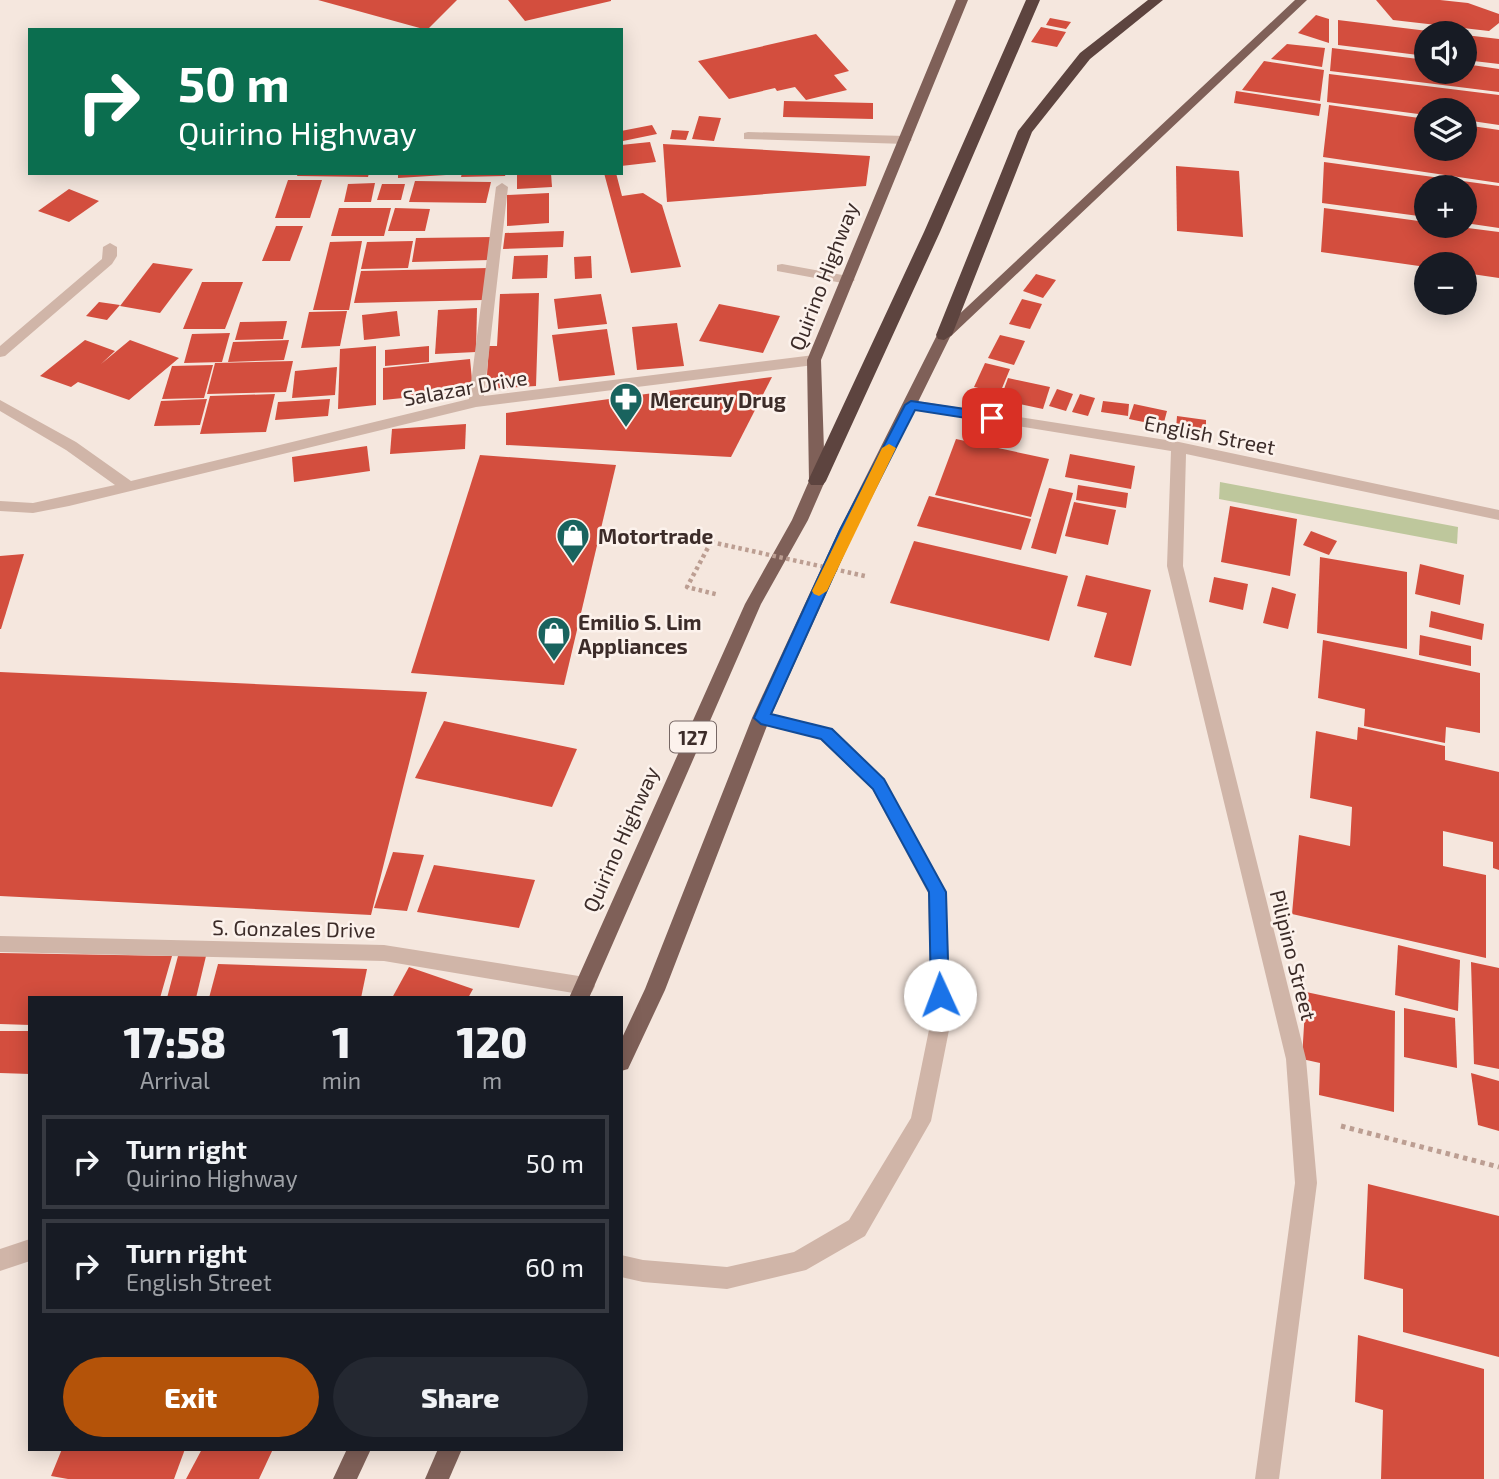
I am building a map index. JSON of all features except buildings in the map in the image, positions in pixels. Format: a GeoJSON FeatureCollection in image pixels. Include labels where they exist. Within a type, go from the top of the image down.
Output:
{"type":"FeatureCollection","features":[{"type":"Feature","properties":{"kind":"highway"},"geometry":{"type":"LineString","coordinates":[[817,481],[932,232],[1033,0]]}},
{"type":"Feature","properties":{"kind":"highway"},"geometry":{"type":"LineString","coordinates":[[944,335],[1025,131],[1084,57],[1156,0]]}},
{"type":"Feature","properties":{"kind":"main road","name":"Quirino Highway"},"geometry":{"type":"LineString","coordinates":[[582,992],[753,604],[800,520],[817,481],[814,360],[962,0]]}},
{"type":"Feature","properties":{"kind":"main road"},"geometry":{"type":"LineString","coordinates":[[944,335],[1301,0]]}},
{"type":"Feature","properties":{"kind":"main road","name":"127"},"geometry":{"type":"LineString","coordinates":[[623,1058],[655,990],[761,718],[847,530],[944,335]]}},
{"type":"Feature","properties":{"kind":"main road"},"geometry":{"type":"LineString","coordinates":[[345,1479],[358,1451]]}},
{"type":"Feature","properties":{"kind":"main road"},"geometry":{"type":"LineString","coordinates":[[437,1479],[449,1451]]}},
{"type":"Feature","properties":{"kind":"street"},"geometry":{"type":"LineString","coordinates":[[748,136],[906,140]]}},
{"type":"Feature","properties":{"kind":"street"},"geometry":{"type":"LineString","coordinates":[[476,402],[502,187]]}},
{"type":"Feature","properties":{"kind":"street"},"geometry":{"type":"LineString","coordinates":[[0,353],[107,261],[110,247]]}},
{"type":"Feature","properties":{"kind":"street"},"geometry":{"type":"LineString","coordinates":[[782,268],[848,280]]}},
{"type":"Feature","properties":{"kind":"street","name":"Salazar Drive"},"geometry":{"type":"LineString","coordinates":[[0,506],[33,508],[476,402],[814,360]]}},
{"type":"Feature","properties":{"kind":"street"},"geometry":{"type":"LineString","coordinates":[[0,405],[71,446],[129,486]]}},
{"type":"Feature","properties":{"kind":"street","name":"English Street"},"geometry":{"type":"LineString","coordinates":[[911,405],[1180,447],[1499,515]]}},
{"type":"Feature","properties":{"kind":"street","name":"Pilipino Street"},"geometry":{"type":"LineString","coordinates":[[1180,447],[1175,566],[1296,1059],[1306,1183],[1267,1479]]}},
{"type":"Feature","properties":{"kind":"street"},"geometry":{"type":"LineString","coordinates":[[623,1267],[643,1272],[727,1278],[798,1262],[857,1228],[921,1122],[941,1020],[937,892],[878,784],[870,775],[826,734],[761,718]]}},
{"type":"Feature","properties":{"kind":"street","name":"S. Gonzales Drive"},"geometry":{"type":"LineString","coordinates":[[0,944],[384,953],[582,992]]}},
{"type":"Feature","properties":{"kind":"street"},"geometry":{"type":"LineString","coordinates":[[0,1260],[28,1251]]}},
{"type":"Feature","properties":{"kind":"path"},"geometry":{"type":"LineString","coordinates":[[687,587],[711,541],[865,576]]}},
{"type":"Feature","properties":{"kind":"path"},"geometry":{"type":"LineString","coordinates":[[1300,1116],[1499,1167]]}},
{"type":"Feature","properties":{"kind":"green space"},"geometry":{"type":"Polygon","coordinates":[[[1220,482],[1458,527],[1457,544],[1219,499],[1220,482]]]}},
{"type":"Feature","properties":{"kind":"slow traffic"},"geometry":{"type":"LineString","coordinates":[[819,591],[889,448]]}},
{"type":"Feature","properties":{"kind":"place","name":"Mercury Drug"},"geometry":{"type":"Point","coordinates":[626,429]}},
{"type":"Feature","properties":{"kind":"place","name":"Motortrade"},"geometry":{"type":"Point","coordinates":[573,565]}},
{"type":"Feature","properties":{"kind":"place","name":"Emilio S. Lim Appliances"},"geometry":{"type":"Point","coordinates":[554,663]}},
{"type":"Feature","properties":{"kind":"route"},"geometry":{"type":"LineString","coordinates":[[940,995],[937,892],[878,784],[826,734],[761,718],[847,530],[911,405],[992,418]]}}]}
